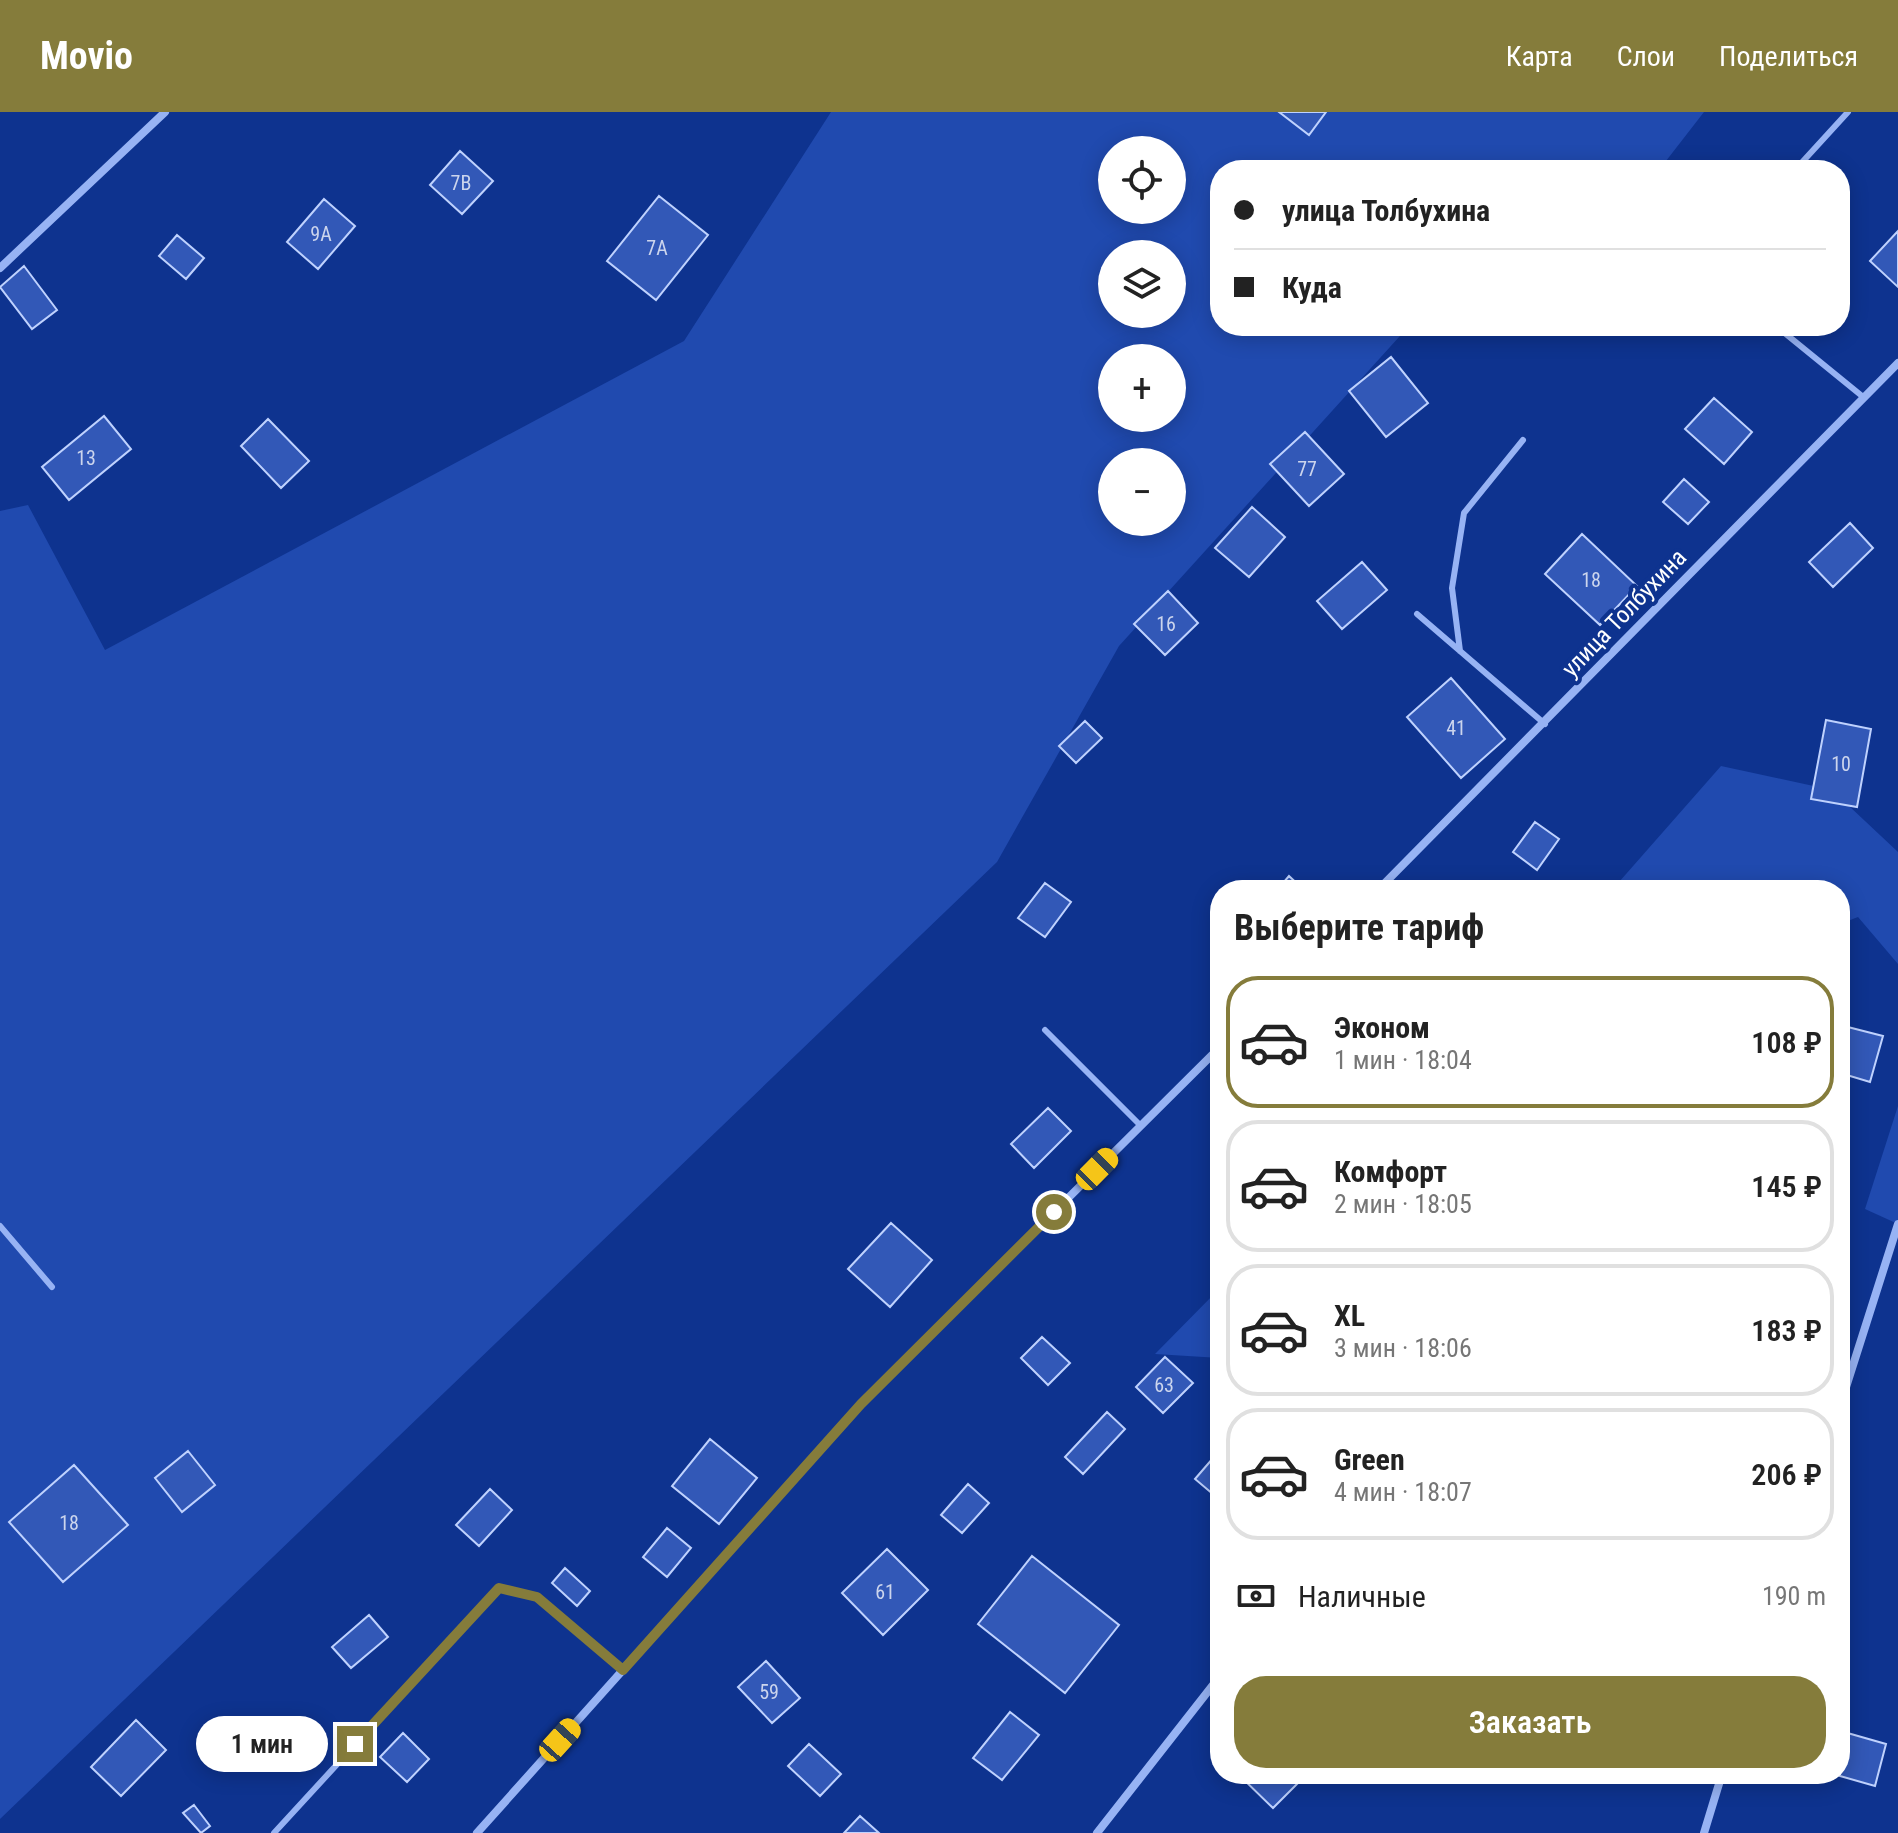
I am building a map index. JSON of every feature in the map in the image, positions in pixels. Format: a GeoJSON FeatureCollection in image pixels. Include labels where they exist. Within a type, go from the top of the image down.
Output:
{"type":"FeatureCollection","features":[{"type":"Feature","properties":{"kind":"street"},"geometry":{"type":"LineString","coordinates":[[0,268],[165,112]]}},
{"type":"Feature","properties":{"kind":"street","name":"улица Толбухина"},"geometry":{"type":"LineString","coordinates":[[1388,880],[1545,724],[1862,396],[1898,363]]}},
{"type":"Feature","properties":{"kind":"street"},"geometry":{"type":"LineString","coordinates":[[477,1833],[861,1404],[1210,1057]]}},
{"type":"Feature","properties":{"kind":"street"},"geometry":{"type":"LineString","coordinates":[[1850,1375],[1898,1224]]}},
{"type":"Feature","properties":{"kind":"street"},"geometry":{"type":"LineString","coordinates":[[1097,1833],[1210,1689]]}},
{"type":"Feature","properties":{"kind":"street"},"geometry":{"type":"LineString","coordinates":[[1704,1833],[1719,1784]]}},
{"type":"Feature","properties":{"kind":"lane"},"geometry":{"type":"LineString","coordinates":[[1804,160],[1848,112]]}},
{"type":"Feature","properties":{"kind":"lane"},"geometry":{"type":"LineString","coordinates":[[1788,336],[1862,396]]}},
{"type":"Feature","properties":{"kind":"lane"},"geometry":{"type":"LineString","coordinates":[[1460,651],[1452,588],[1464,513],[1523,440]]}},
{"type":"Feature","properties":{"kind":"lane"},"geometry":{"type":"LineString","coordinates":[[1417,614],[1545,724]]}},
{"type":"Feature","properties":{"kind":"lane"},"geometry":{"type":"LineString","coordinates":[[1045,1030],[1141,1126]]}},
{"type":"Feature","properties":{"kind":"lane"},"geometry":{"type":"LineString","coordinates":[[0,1226],[52,1287]]}},
{"type":"Feature","properties":{"kind":"lane"},"geometry":{"type":"LineString","coordinates":[[274,1833],[499,1588],[537,1597],[623,1670]]}},
{"type":"Feature","properties":{"kind":"shaded area"},"geometry":{"type":"Polygon","coordinates":[[[831,112],[1704,112],[1667,160],[1210,160],[1210,336],[1400,336],[1119,646],[997,862],[0,1819],[0,511],[28,505],[105,650],[684,341],[831,112]]]}},
{"type":"Feature","properties":{"kind":"shaded area"},"geometry":{"type":"Polygon","coordinates":[[[1721,766],[1832,790],[1898,852],[1898,964],[1858,917],[1850,920],[1850,880],[1621,880],[1721,766]]]}},
{"type":"Feature","properties":{"kind":"shaded area"},"geometry":{"type":"Polygon","coordinates":[[[1898,1106],[1898,1224],[1865,1209],[1898,1106]]]}},
{"type":"Feature","properties":{"kind":"shaded area"},"geometry":{"type":"Polygon","coordinates":[[[1210,1298],[1210,1357],[1155,1354],[1210,1298]]]}},
{"type":"Feature","properties":{"kind":"building"},"geometry":{"type":"Polygon","coordinates":[[[1279,112],[1326,112],[1309,135],[1279,112]]]}},
{"type":"Feature","properties":{"kind":"building"},"geometry":{"type":"Polygon","coordinates":[[[460,151],[493,181],[462,214],[430,185],[460,151]]]}},
{"type":"Feature","properties":{"kind":"building"},"geometry":{"type":"Polygon","coordinates":[[[659,196],[708,235],[656,300],[607,261],[659,196]]]}},
{"type":"Feature","properties":{"kind":"building"},"geometry":{"type":"Polygon","coordinates":[[[324,199],[355,226],[318,269],[287,242],[324,199]]]}},
{"type":"Feature","properties":{"kind":"building"},"geometry":{"type":"Polygon","coordinates":[[[1898,231],[1898,287],[1870,261],[1898,231]]]}},
{"type":"Feature","properties":{"kind":"building"},"geometry":{"type":"Polygon","coordinates":[[[177,235],[204,258],[186,279],[159,256],[177,235]]]}},
{"type":"Feature","properties":{"kind":"building"},"geometry":{"type":"Polygon","coordinates":[[[24,266],[57,310],[32,329],[0,287],[24,266]]]}},
{"type":"Feature","properties":{"kind":"building"},"geometry":{"type":"Polygon","coordinates":[[[1391,357],[1428,403],[1386,437],[1349,391],[1391,357]]]}},
{"type":"Feature","properties":{"kind":"building"},"geometry":{"type":"Polygon","coordinates":[[[1714,398],[1752,432],[1724,464],[1685,429],[1714,398]]]}},
{"type":"Feature","properties":{"kind":"building"},"geometry":{"type":"Polygon","coordinates":[[[104,416],[131,449],[69,500],[42,467],[104,416]]]}},
{"type":"Feature","properties":{"kind":"building"},"geometry":{"type":"Polygon","coordinates":[[[268,419],[309,461],[281,488],[241,446],[268,419]]]}},
{"type":"Feature","properties":{"kind":"building"},"geometry":{"type":"Polygon","coordinates":[[[1305,432],[1344,474],[1309,506],[1270,464],[1305,432]]]}},
{"type":"Feature","properties":{"kind":"building"},"geometry":{"type":"Polygon","coordinates":[[[1684,479],[1709,502],[1688,524],[1663,502],[1684,479]]]}},
{"type":"Feature","properties":{"kind":"building"},"geometry":{"type":"Polygon","coordinates":[[[1252,507],[1285,537],[1249,577],[1215,548],[1252,507]]]}},
{"type":"Feature","properties":{"kind":"building"},"geometry":{"type":"Polygon","coordinates":[[[1850,523],[1873,548],[1833,587],[1809,562],[1850,523]]]}},
{"type":"Feature","properties":{"kind":"building"},"geometry":{"type":"Polygon","coordinates":[[[1582,534],[1637,586],[1600,625],[1545,574],[1582,534]]]}},
{"type":"Feature","properties":{"kind":"building"},"geometry":{"type":"Polygon","coordinates":[[[1362,562],[1387,590],[1342,629],[1317,601],[1362,562]]]}},
{"type":"Feature","properties":{"kind":"building"},"geometry":{"type":"Polygon","coordinates":[[[1168,591],[1198,623],[1165,655],[1134,624],[1168,591]]]}},
{"type":"Feature","properties":{"kind":"building"},"geometry":{"type":"Polygon","coordinates":[[[1451,678],[1505,739],[1461,778],[1407,717],[1451,678]]]}},
{"type":"Feature","properties":{"kind":"building"},"geometry":{"type":"Polygon","coordinates":[[[1826,720],[1871,729],[1857,807],[1811,799],[1826,720]]]}},
{"type":"Feature","properties":{"kind":"building"},"geometry":{"type":"Polygon","coordinates":[[[1085,721],[1102,738],[1076,763],[1059,746],[1085,721]]]}},
{"type":"Feature","properties":{"kind":"building"},"geometry":{"type":"Polygon","coordinates":[[[1535,822],[1559,839],[1537,870],[1513,852],[1535,822]]]}},
{"type":"Feature","properties":{"kind":"building"},"geometry":{"type":"Polygon","coordinates":[[[1045,883],[1071,902],[1045,937],[1018,918],[1045,883]]]}},
{"type":"Feature","properties":{"kind":"building"},"geometry":{"type":"Polygon","coordinates":[[[1850,1028],[1883,1036],[1870,1082],[1850,1076],[1850,1028]]]}},
{"type":"Feature","properties":{"kind":"building"},"geometry":{"type":"Polygon","coordinates":[[[1048,1108],[1071,1131],[1034,1168],[1011,1144],[1048,1108]]]}},
{"type":"Feature","properties":{"kind":"building"},"geometry":{"type":"Polygon","coordinates":[[[891,1223],[932,1260],[890,1307],[848,1269],[891,1223]]]}},
{"type":"Feature","properties":{"kind":"building"},"geometry":{"type":"Polygon","coordinates":[[[1042,1337],[1070,1363],[1048,1385],[1021,1358],[1042,1337]]]}},
{"type":"Feature","properties":{"kind":"building"},"geometry":{"type":"Polygon","coordinates":[[[1165,1357],[1193,1383],[1163,1413],[1136,1387],[1165,1357]]]}},
{"type":"Feature","properties":{"kind":"building"},"geometry":{"type":"Polygon","coordinates":[[[1107,1412],[1125,1429],[1083,1474],[1065,1457],[1107,1412]]]}},
{"type":"Feature","properties":{"kind":"building"},"geometry":{"type":"Polygon","coordinates":[[[710,1439],[757,1478],[719,1524],[672,1486],[710,1439]]]}},
{"type":"Feature","properties":{"kind":"building"},"geometry":{"type":"Polygon","coordinates":[[[188,1451],[215,1485],[182,1512],[155,1478],[188,1451]]]}},
{"type":"Feature","properties":{"kind":"building"},"geometry":{"type":"Polygon","coordinates":[[[1210,1462],[1210,1492],[1195,1479],[1210,1462]]]}},
{"type":"Feature","properties":{"kind":"building"},"geometry":{"type":"Polygon","coordinates":[[[74,1465],[128,1525],[63,1582],[9,1522],[74,1465]]]}},
{"type":"Feature","properties":{"kind":"building"},"geometry":{"type":"Polygon","coordinates":[[[968,1484],[989,1503],[962,1533],[941,1515],[968,1484]]]}},
{"type":"Feature","properties":{"kind":"building"},"geometry":{"type":"Polygon","coordinates":[[[490,1489],[512,1510],[479,1546],[456,1525],[490,1489]]]}},
{"type":"Feature","properties":{"kind":"building"},"geometry":{"type":"Polygon","coordinates":[[[667,1528],[691,1548],[667,1577],[643,1557],[667,1528]]]}},
{"type":"Feature","properties":{"kind":"building"},"geometry":{"type":"Polygon","coordinates":[[[887,1549],[928,1590],[883,1635],[842,1593],[887,1549]]]}},
{"type":"Feature","properties":{"kind":"building"},"geometry":{"type":"Polygon","coordinates":[[[1032,1556],[1119,1625],[1065,1693],[978,1624],[1032,1556]]]}},
{"type":"Feature","properties":{"kind":"building"},"geometry":{"type":"Polygon","coordinates":[[[565,1568],[590,1591],[577,1606],[552,1583],[565,1568]]]}},
{"type":"Feature","properties":{"kind":"building"},"geometry":{"type":"Polygon","coordinates":[[[369,1615],[388,1637],[351,1668],[332,1647],[369,1615]]]}},
{"type":"Feature","properties":{"kind":"building"},"geometry":{"type":"Polygon","coordinates":[[[766,1661],[800,1698],[772,1723],[738,1687],[766,1661]]]}},
{"type":"Feature","properties":{"kind":"building"},"geometry":{"type":"Polygon","coordinates":[[[1010,1712],[1039,1735],[1002,1780],[973,1758],[1010,1712]]]}},
{"type":"Feature","properties":{"kind":"building"},"geometry":{"type":"Polygon","coordinates":[[[136,1720],[166,1750],[121,1796],[91,1767],[136,1720]]]}},
{"type":"Feature","properties":{"kind":"building"},"geometry":{"type":"Polygon","coordinates":[[[403,1733],[429,1759],[407,1782],[380,1757],[403,1733]]]}},
{"type":"Feature","properties":{"kind":"building"},"geometry":{"type":"Polygon","coordinates":[[[1850,1734],[1886,1744],[1875,1786],[1850,1779],[1850,1734]]]}},
{"type":"Feature","properties":{"kind":"building"},"geometry":{"type":"Polygon","coordinates":[[[809,1744],[841,1774],[820,1796],[788,1766],[809,1744]]]}},
{"type":"Feature","properties":{"kind":"building"},"geometry":{"type":"Polygon","coordinates":[[[1248,1784],[1297,1784],[1273,1808],[1248,1784]]]}},
{"type":"Feature","properties":{"kind":"building"},"geometry":{"type":"Polygon","coordinates":[[[194,1805],[210,1826],[201,1833],[183,1813],[194,1805]]]}},
{"type":"Feature","properties":{"kind":"building"},"geometry":{"type":"Polygon","coordinates":[[[860,1816],[879,1833],[844,1833],[860,1816]]]}},
{"type":"Feature","properties":{"kind":"route"},"geometry":{"type":"LineString","coordinates":[[355,1744],[499,1588],[537,1597],[623,1670],[861,1404],[1054,1212]]}}]}
